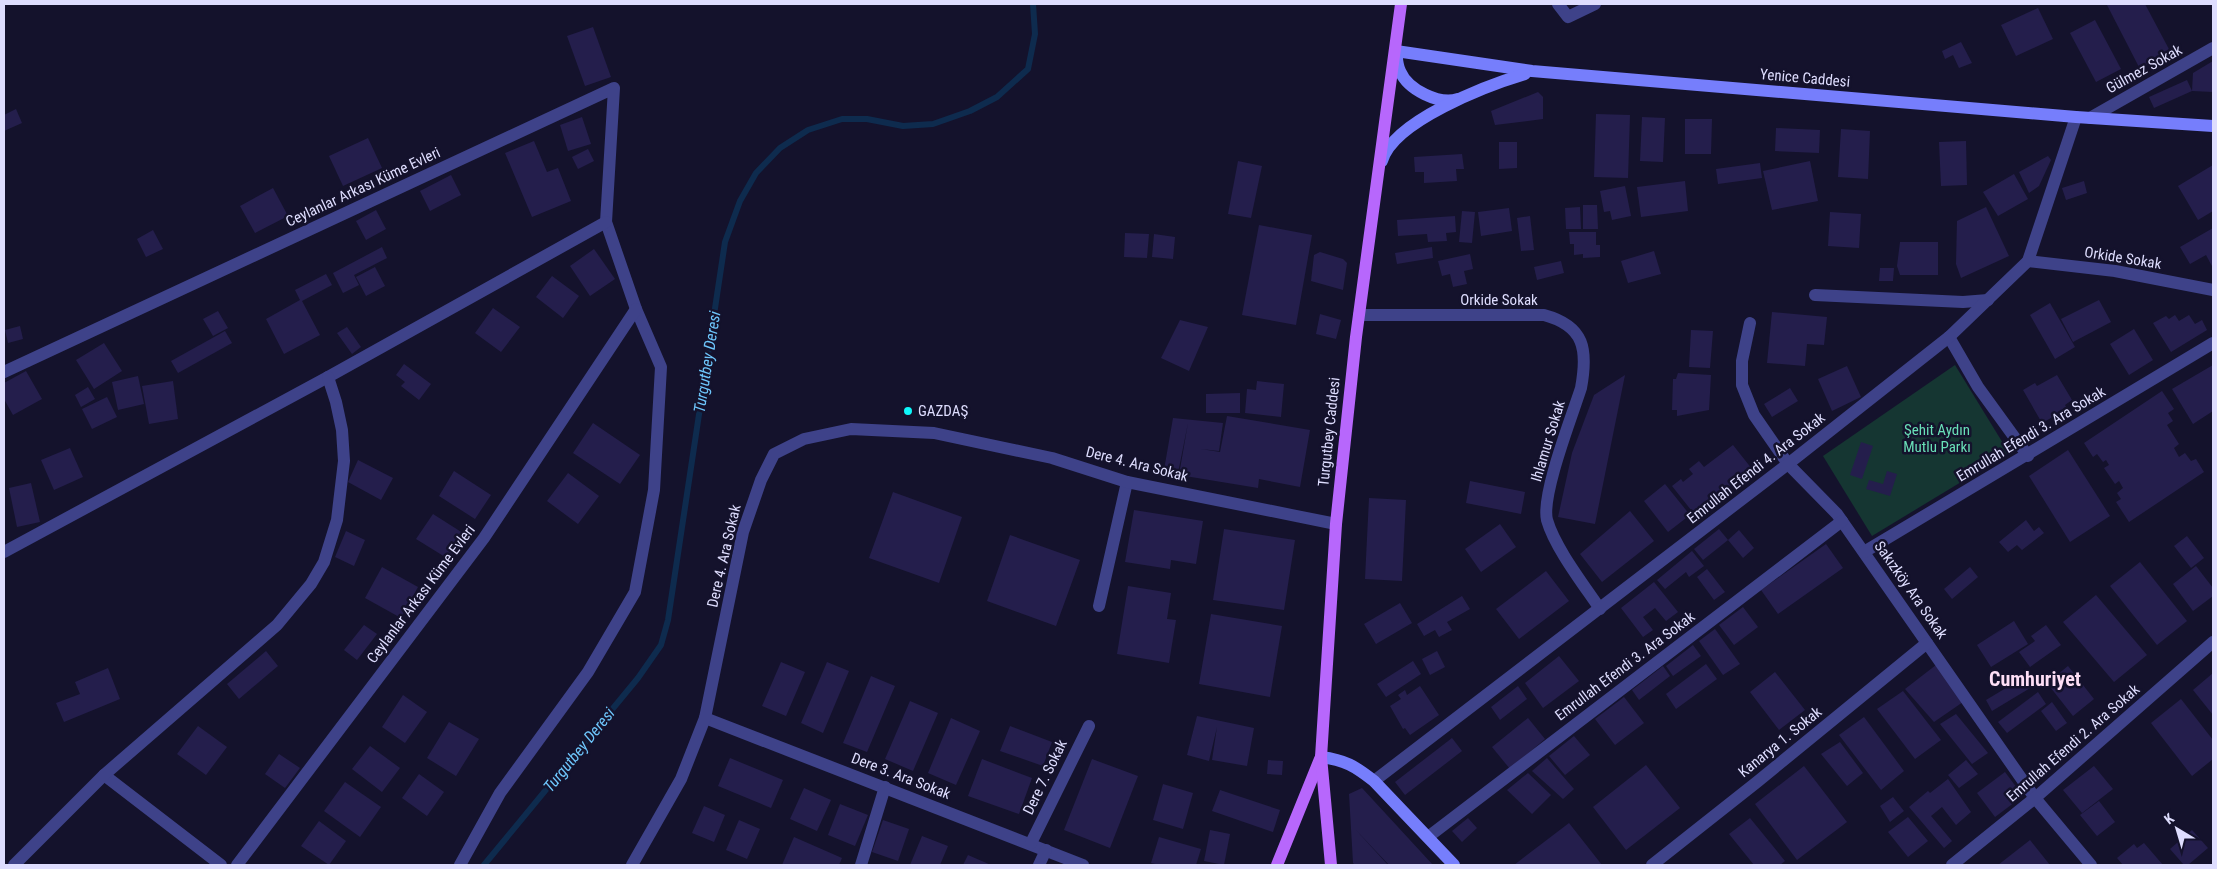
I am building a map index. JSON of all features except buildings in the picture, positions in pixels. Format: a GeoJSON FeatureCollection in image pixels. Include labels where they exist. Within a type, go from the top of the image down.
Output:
{"type":"FeatureCollection","features":[{"type":"Feature","properties":{"kind":"main road","name":"Turgutbey Caddesi"},"geometry":{"type":"LineString","coordinates":[[1331,865],[1321,757],[1336,524],[1359,316],[1402,4]]}},
{"type":"Feature","properties":{"kind":"main road"},"geometry":{"type":"LineString","coordinates":[[1277,865],[1321,757]]}},
{"type":"Feature","properties":{"kind":"street"},"geometry":{"type":"LineString","coordinates":[[1558,4],[1568,17],[1595,4]]}},
{"type":"Feature","properties":{"kind":"street","name":"Gülmez Sokak"},"geometry":{"type":"LineString","coordinates":[[2090,118],[2213,48]]}},
{"type":"Feature","properties":{"kind":"street","name":"Yenice Caddesi"},"geometry":{"type":"LineString","coordinates":[[1396,51],[1532,72],[2076,117],[2213,126]]}},
{"type":"Feature","properties":{"kind":"street"},"geometry":{"type":"LineString","coordinates":[[1396,51],[1400,74],[1412,85],[1440,100],[1452,101],[1498,82],[1532,72]]}},
{"type":"Feature","properties":{"kind":"street","name":"Ceylanlar Arkası Küme Evleri"},"geometry":{"type":"LineString","coordinates":[[4,372],[614,88],[606,222],[636,309],[661,367],[654,490],[635,592],[588,672],[500,793],[460,865]]}},
{"type":"Feature","properties":{"kind":"street"},"geometry":{"type":"LineString","coordinates":[[1380,165],[1387,147],[1394,140],[1416,124],[1458,99]]}},
{"type":"Feature","properties":{"kind":"street","name":"Emrullah Efendi 4. Ara Sokak"},"geometry":{"type":"LineString","coordinates":[[1374,781],[1788,464],[1949,337],[2028,261],[2076,117]]}},
{"type":"Feature","properties":{"kind":"street"},"geometry":{"type":"LineString","coordinates":[[4,552],[328,377],[606,222]]}},
{"type":"Feature","properties":{"kind":"street","name":"Orkide Sokak"},"geometry":{"type":"LineString","coordinates":[[2028,261],[2115,272],[2213,290]]}},
{"type":"Feature","properties":{"kind":"street"},"geometry":{"type":"LineString","coordinates":[[1815,295],[1964,302],[1988,300]]}},
{"type":"Feature","properties":{"kind":"street","name":"Ceylanlar Arkası Küme Evleri"},"geometry":{"type":"LineString","coordinates":[[237,865],[484,538],[636,309]]}},
{"type":"Feature","properties":{"kind":"street","name":"Orkide Sokak"},"geometry":{"type":"LineString","coordinates":[[1359,316],[1544,315],[1560,320],[1575,330],[1583,344],[1584,371],[1581,388]]}},
{"type":"Feature","properties":{"kind":"street","name":"Sakızköy Ara Sokak"},"geometry":{"type":"LineString","coordinates":[[1750,323],[1742,361],[1742,385],[1754,415],[1788,464],[1842,521],[2035,798],[2090,865]]}},
{"type":"Feature","properties":{"kind":"street"},"geometry":{"type":"LineString","coordinates":[[1949,337],[1978,388],[2028,456]]}},
{"type":"Feature","properties":{"kind":"street","name":"Emrullah Efendi 3. Ara Sokak"},"geometry":{"type":"LineString","coordinates":[[1864,552],[2028,456],[2213,343]]}},
{"type":"Feature","properties":{"kind":"street"},"geometry":{"type":"LineString","coordinates":[[14,865],[104,775],[276,625],[302,597],[324,562],[337,520],[344,461],[342,430],[328,377]]}},
{"type":"Feature","properties":{"kind":"street","name":"Ihlamur Sokak"},"geometry":{"type":"LineString","coordinates":[[1581,388],[1550,486],[1547,520],[1565,556],[1600,609]]}},
{"type":"Feature","properties":{"kind":"street","name":"Dere 4. Ara Sokak"},"geometry":{"type":"LineString","coordinates":[[632,865],[681,780],[706,718],[743,532],[761,480],[774,454],[804,439],[851,429],[934,433],[1052,458],[1127,482],[1336,524]]}},
{"type":"Feature","properties":{"kind":"street"},"geometry":{"type":"LineString","coordinates":[[1099,606],[1127,482]]}},
{"type":"Feature","properties":{"kind":"street","name":"Emrullah Efendi 3. Ara Sokak"},"geometry":{"type":"LineString","coordinates":[[1428,837],[1842,521]]}},
{"type":"Feature","properties":{"kind":"street","name":"Emrullah Efendi 2. Ara Sokak"},"geometry":{"type":"LineString","coordinates":[[1952,865],[2035,798],[2213,642]]}},
{"type":"Feature","properties":{"kind":"street","name":"Kanarya 1. Sokak"},"geometry":{"type":"LineString","coordinates":[[1652,865],[1927,643]]}},
{"type":"Feature","properties":{"kind":"street","name":"Dere 3. Ara Sokak"},"geometry":{"type":"LineString","coordinates":[[706,718],[1084,865]]}},
{"type":"Feature","properties":{"kind":"street","name":"Dere 7. Sokak"},"geometry":{"type":"LineString","coordinates":[[1031,843],[1089,726]]}},
{"type":"Feature","properties":{"kind":"street"},"geometry":{"type":"LineString","coordinates":[[1321,757],[1346,762],[1374,781],[1454,865]]}},
{"type":"Feature","properties":{"kind":"street"},"geometry":{"type":"LineString","coordinates":[[104,775],[220,865]]}},
{"type":"Feature","properties":{"kind":"street"},"geometry":{"type":"LineString","coordinates":[[861,865],[885,787]]}},
{"type":"Feature","properties":{"kind":"street"},"geometry":{"type":"LineString","coordinates":[[1039,865],[1046,850]]}},
{"type":"Feature","properties":{"kind":"green space","name":"Şehit Aydın Mutlu Parkı"},"geometry":{"type":"Polygon","coordinates":[[[1955,365],[2009,453],[1872,536],[1823,456],[1955,365]]]}},
{"type":"Feature","properties":{"kind":"waterway","name":"Turgutbey Deresi"},"geometry":{"type":"LineString","coordinates":[[484,865],[638,678],[661,645],[668,620],[725,242],[740,201],[756,173],[780,148],[808,130],[842,119],[867,119],[903,126],[933,124],[970,111],[997,97],[1028,69],[1035,34],[1033,4]]}},
{"type":"Feature","properties":{"kind":"place","name":"GAZDAŞ"},"geometry":{"type":"Point","coordinates":[908,411]}},
{"type":"Feature","properties":{"kind":"district","name":"Cumhuriyet"},"geometry":{"type":"Point","coordinates":[2035,679]}}]}
